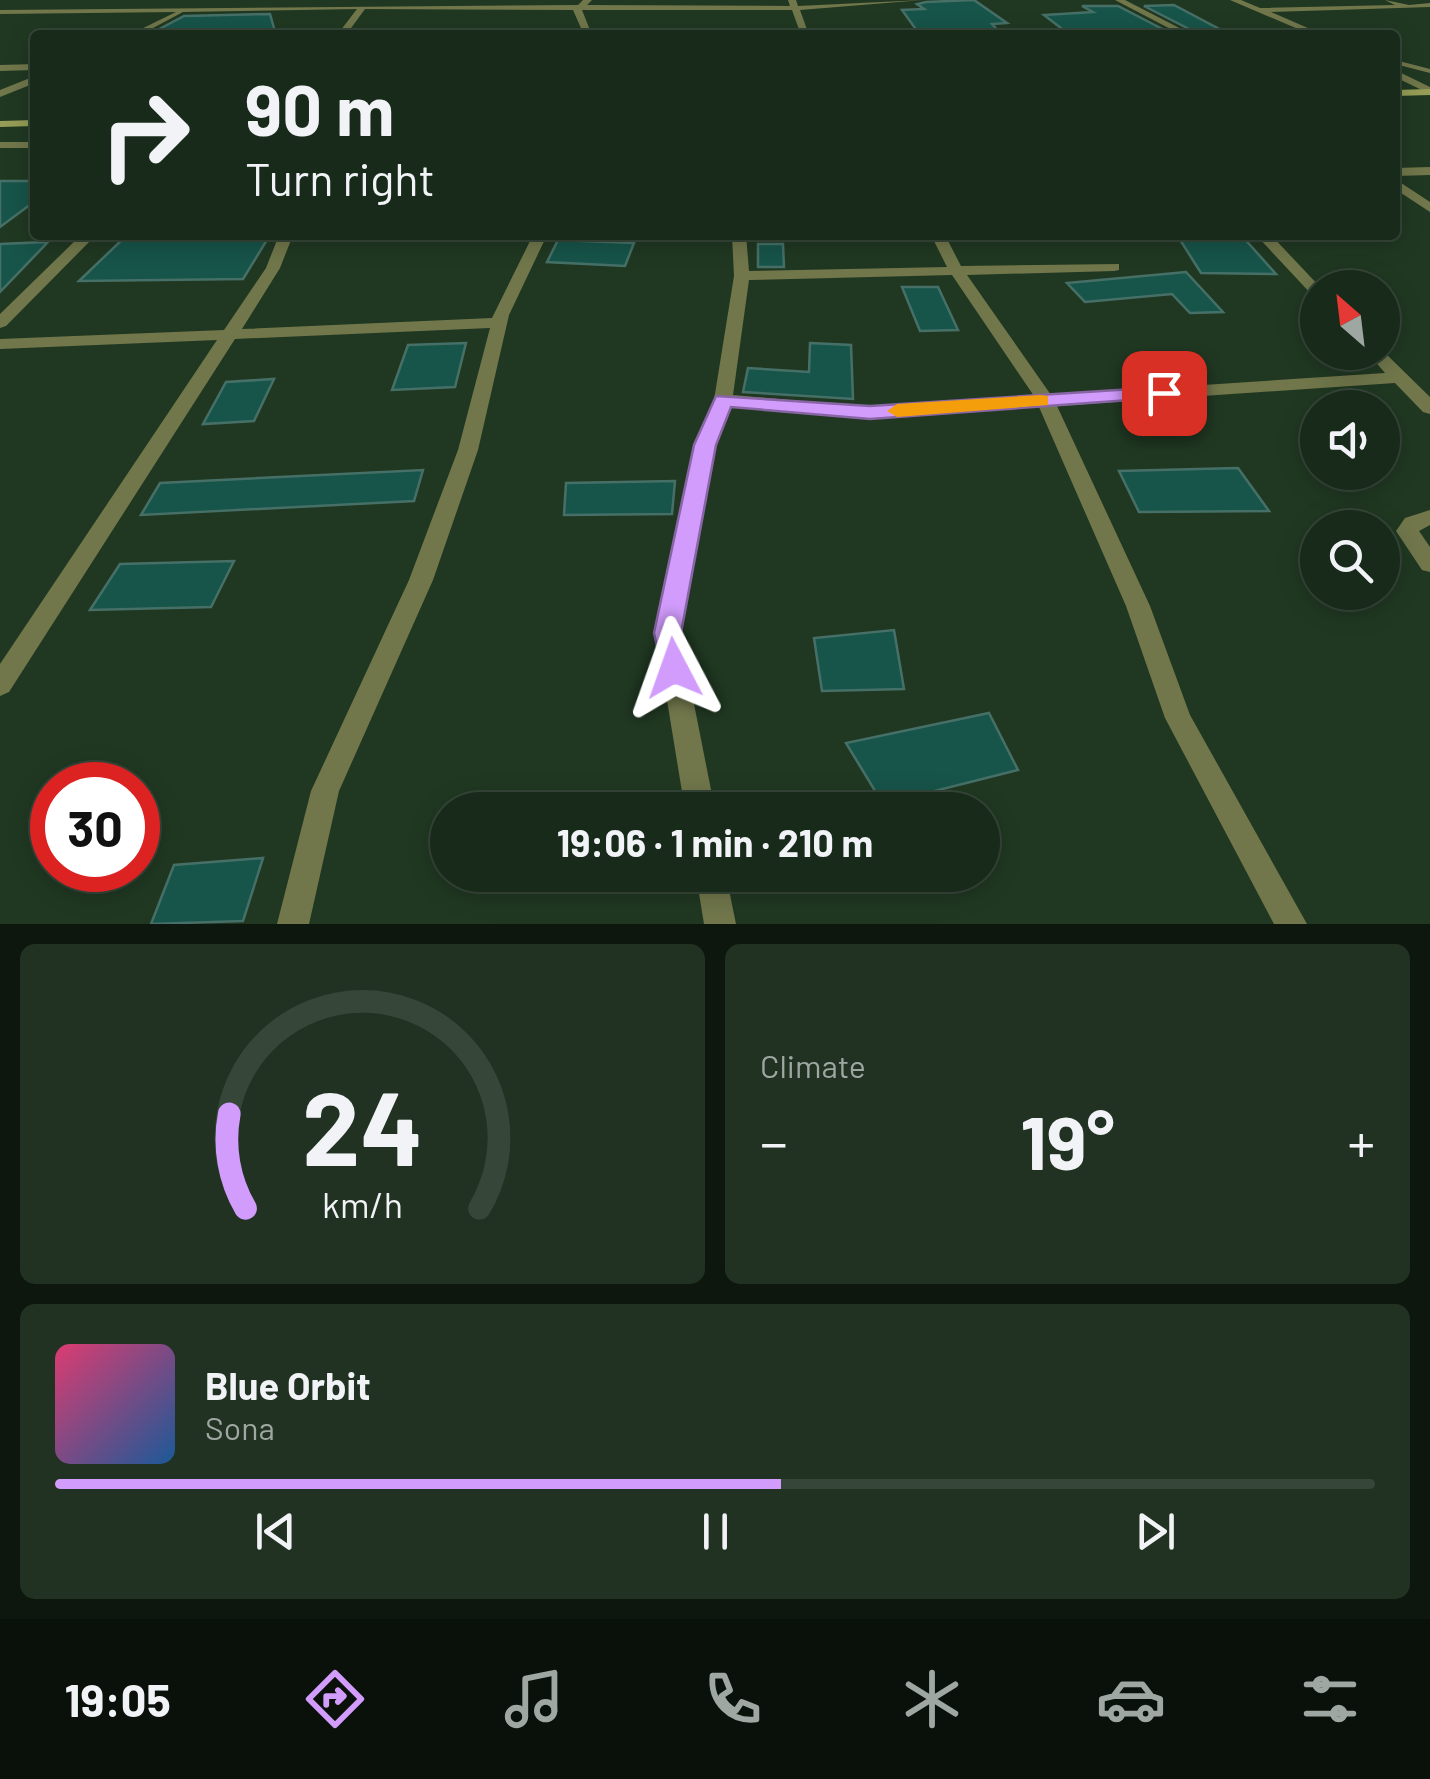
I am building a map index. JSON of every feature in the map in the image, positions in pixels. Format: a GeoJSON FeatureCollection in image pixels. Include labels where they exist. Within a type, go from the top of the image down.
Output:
{"type":"FeatureCollection","features":[{"type":"Feature","properties":{"kind":"main road"},"geometry":{"type":"LineString","coordinates":[[1400,93],[1430,92]]}},
{"type":"Feature","properties":{"kind":"main road"},"geometry":{"type":"LineString","coordinates":[[0,124],[30,123]]}},
{"type":"Feature","properties":{"kind":"street"},"geometry":{"type":"LineString","coordinates":[[144,30],[210,0]]}},
{"type":"Feature","properties":{"kind":"street"},"geometry":{"type":"LineString","coordinates":[[0,12],[919,0]]}},
{"type":"Feature","properties":{"kind":"street"},"geometry":{"type":"LineString","coordinates":[[1119,0],[1179,30]]}},
{"type":"Feature","properties":{"kind":"street"},"geometry":{"type":"LineString","coordinates":[[1234,0],[1308,30]]}},
{"type":"Feature","properties":{"kind":"street"},"geometry":{"type":"LineString","coordinates":[[1388,0],[1408,6]]}},
{"type":"Feature","properties":{"kind":"street"},"geometry":{"type":"LineString","coordinates":[[585,3],[576,11],[586,30]]}},
{"type":"Feature","properties":{"kind":"street"},"geometry":{"type":"LineString","coordinates":[[794,4],[803,30]]}},
{"type":"Feature","properties":{"kind":"street"},"geometry":{"type":"LineString","coordinates":[[1261,10],[1430,6]]}},
{"type":"Feature","properties":{"kind":"street"},"geometry":{"type":"LineString","coordinates":[[345,30],[363,7]]}},
{"type":"Feature","properties":{"kind":"street"},"geometry":{"type":"LineString","coordinates":[[0,68],[30,67]]}},
{"type":"Feature","properties":{"kind":"street"},"geometry":{"type":"LineString","coordinates":[[1400,75],[1430,92]]}},
{"type":"Feature","properties":{"kind":"street"},"geometry":{"type":"LineString","coordinates":[[0,94],[30,81]]}},
{"type":"Feature","properties":{"kind":"street"},"geometry":{"type":"LineString","coordinates":[[1400,172],[1430,171]]}},
{"type":"Feature","properties":{"kind":"street"},"geometry":{"type":"LineString","coordinates":[[1400,186],[1430,208]]}},
{"type":"Feature","properties":{"kind":"street"},"geometry":{"type":"LineString","coordinates":[[2,319],[84,240]]}},
{"type":"Feature","properties":{"kind":"street"},"geometry":{"type":"LineString","coordinates":[[0,685],[273,268],[284,240]]}},
{"type":"Feature","properties":{"kind":"street"},"geometry":{"type":"LineString","coordinates":[[293,924],[325,791],[421,580],[468,450],[499,323],[538,240]]}},
{"type":"Feature","properties":{"kind":"street"},"geometry":{"type":"LineString","coordinates":[[697,792],[668,633],[705,445],[723,400],[742,276],[739,240]]}},
{"type":"Feature","properties":{"kind":"street"},"geometry":{"type":"LineString","coordinates":[[941,240],[956,270],[1046,400],[1138,606],[1178,718],[1290,924]]}},
{"type":"Feature","properties":{"kind":"street"},"geometry":{"type":"LineString","coordinates":[[1267,240],[1300,274]]}},
{"type":"Feature","properties":{"kind":"street"},"geometry":{"type":"LineString","coordinates":[[742,276],[1114,267]]}},
{"type":"Feature","properties":{"kind":"street"},"geometry":{"type":"LineString","coordinates":[[0,344],[499,323]]}},
{"type":"Feature","properties":{"kind":"street"},"geometry":{"type":"LineString","coordinates":[[1393,370],[1430,408]]}},
{"type":"Feature","properties":{"kind":"street"},"geometry":{"type":"LineString","coordinates":[[723,400],[870,413],[1399,377]]}},
{"type":"Feature","properties":{"kind":"street"},"geometry":{"type":"LineString","coordinates":[[1430,516],[1412,523],[1408,532],[1430,564]]}},
{"type":"Feature","properties":{"kind":"street"},"geometry":{"type":"LineString","coordinates":[[715,892],[720,924]]}},
{"type":"Feature","properties":{"kind":"lane"},"geometry":{"type":"LineString","coordinates":[[1400,64],[1430,74]]}},
{"type":"Feature","properties":{"kind":"lane"},"geometry":{"type":"LineString","coordinates":[[1400,74],[1430,74]]}},
{"type":"Feature","properties":{"kind":"lane"},"geometry":{"type":"LineString","coordinates":[[0,145],[28,145]]}},
{"type":"Feature","properties":{"kind":"building"},"geometry":{"type":"Polygon","coordinates":[[[974,0],[1007,23],[992,24],[997,30],[916,30],[902,10],[924,9],[917,4],[974,0]]]}},
{"type":"Feature","properties":{"kind":"building"},"geometry":{"type":"Polygon","coordinates":[[[1174,5],[1221,30],[1191,30],[1144,6],[1174,5]]]}},
{"type":"Feature","properties":{"kind":"building"},"geometry":{"type":"Polygon","coordinates":[[[1082,6],[1118,6],[1164,30],[1064,30],[1044,15],[1093,12],[1082,6]]]}},
{"type":"Feature","properties":{"kind":"building"},"geometry":{"type":"Polygon","coordinates":[[[270,14],[275,30],[157,30],[184,16],[270,14]]]}},
{"type":"Feature","properties":{"kind":"building"},"geometry":{"type":"Polygon","coordinates":[[[0,181],[30,181],[30,205],[0,227],[0,181]]]}},
{"type":"Feature","properties":{"kind":"building"},"geometry":{"type":"Polygon","coordinates":[[[122,240],[267,240],[243,279],[79,281],[122,240]]]}},
{"type":"Feature","properties":{"kind":"building"},"geometry":{"type":"Polygon","coordinates":[[[558,240],[634,243],[625,266],[547,262],[558,240]]]}},
{"type":"Feature","properties":{"kind":"building"},"geometry":{"type":"Polygon","coordinates":[[[1180,240],[1245,240],[1276,274],[1201,273],[1180,240]]]}},
{"type":"Feature","properties":{"kind":"building"},"geometry":{"type":"Polygon","coordinates":[[[48,242],[0,292],[0,244],[48,242]]]}},
{"type":"Feature","properties":{"kind":"building"},"geometry":{"type":"Polygon","coordinates":[[[758,244],[783,244],[784,267],[758,267],[758,244]]]}},
{"type":"Feature","properties":{"kind":"building"},"geometry":{"type":"Polygon","coordinates":[[[1186,272],[1223,312],[1190,313],[1172,294],[1085,302],[1067,283],[1186,272]]]}},
{"type":"Feature","properties":{"kind":"building"},"geometry":{"type":"Polygon","coordinates":[[[902,287],[938,287],[958,330],[920,331],[902,287]]]}},
{"type":"Feature","properties":{"kind":"building"},"geometry":{"type":"Polygon","coordinates":[[[466,343],[455,387],[392,390],[408,345],[466,343]]]}},
{"type":"Feature","properties":{"kind":"building"},"geometry":{"type":"Polygon","coordinates":[[[810,343],[851,345],[853,399],[743,392],[748,368],[809,372],[810,343]]]}},
{"type":"Feature","properties":{"kind":"building"},"geometry":{"type":"Polygon","coordinates":[[[274,379],[254,421],[203,424],[226,382],[274,379]]]}},
{"type":"Feature","properties":{"kind":"building"},"geometry":{"type":"Polygon","coordinates":[[[1238,468],[1269,511],[1139,512],[1119,471],[1238,468]]]}},
{"type":"Feature","properties":{"kind":"building"},"geometry":{"type":"Polygon","coordinates":[[[423,470],[414,501],[141,515],[160,483],[423,470]]]}},
{"type":"Feature","properties":{"kind":"building"},"geometry":{"type":"Polygon","coordinates":[[[675,481],[672,514],[564,515],[566,483],[675,481]]]}},
{"type":"Feature","properties":{"kind":"building"},"geometry":{"type":"Polygon","coordinates":[[[234,561],[211,607],[90,610],[120,564],[234,561]]]}},
{"type":"Feature","properties":{"kind":"building"},"geometry":{"type":"Polygon","coordinates":[[[894,630],[904,689],[822,691],[814,638],[894,630]]]}},
{"type":"Feature","properties":{"kind":"building"},"geometry":{"type":"Polygon","coordinates":[[[989,713],[1018,770],[931,792],[876,792],[846,743],[989,713]]]}},
{"type":"Feature","properties":{"kind":"building"},"geometry":{"type":"Polygon","coordinates":[[[263,858],[243,921],[151,924],[174,865],[263,858]]]}},
{"type":"Feature","properties":{"kind":"slow traffic"},"geometry":{"type":"LineString","coordinates":[[897,411],[1041,401]]}},
{"type":"Feature","properties":{"kind":"route"},"geometry":{"type":"LineString","coordinates":[[674,668],[668,633],[705,445],[723,400],[870,413],[1164,393]]}}]}
